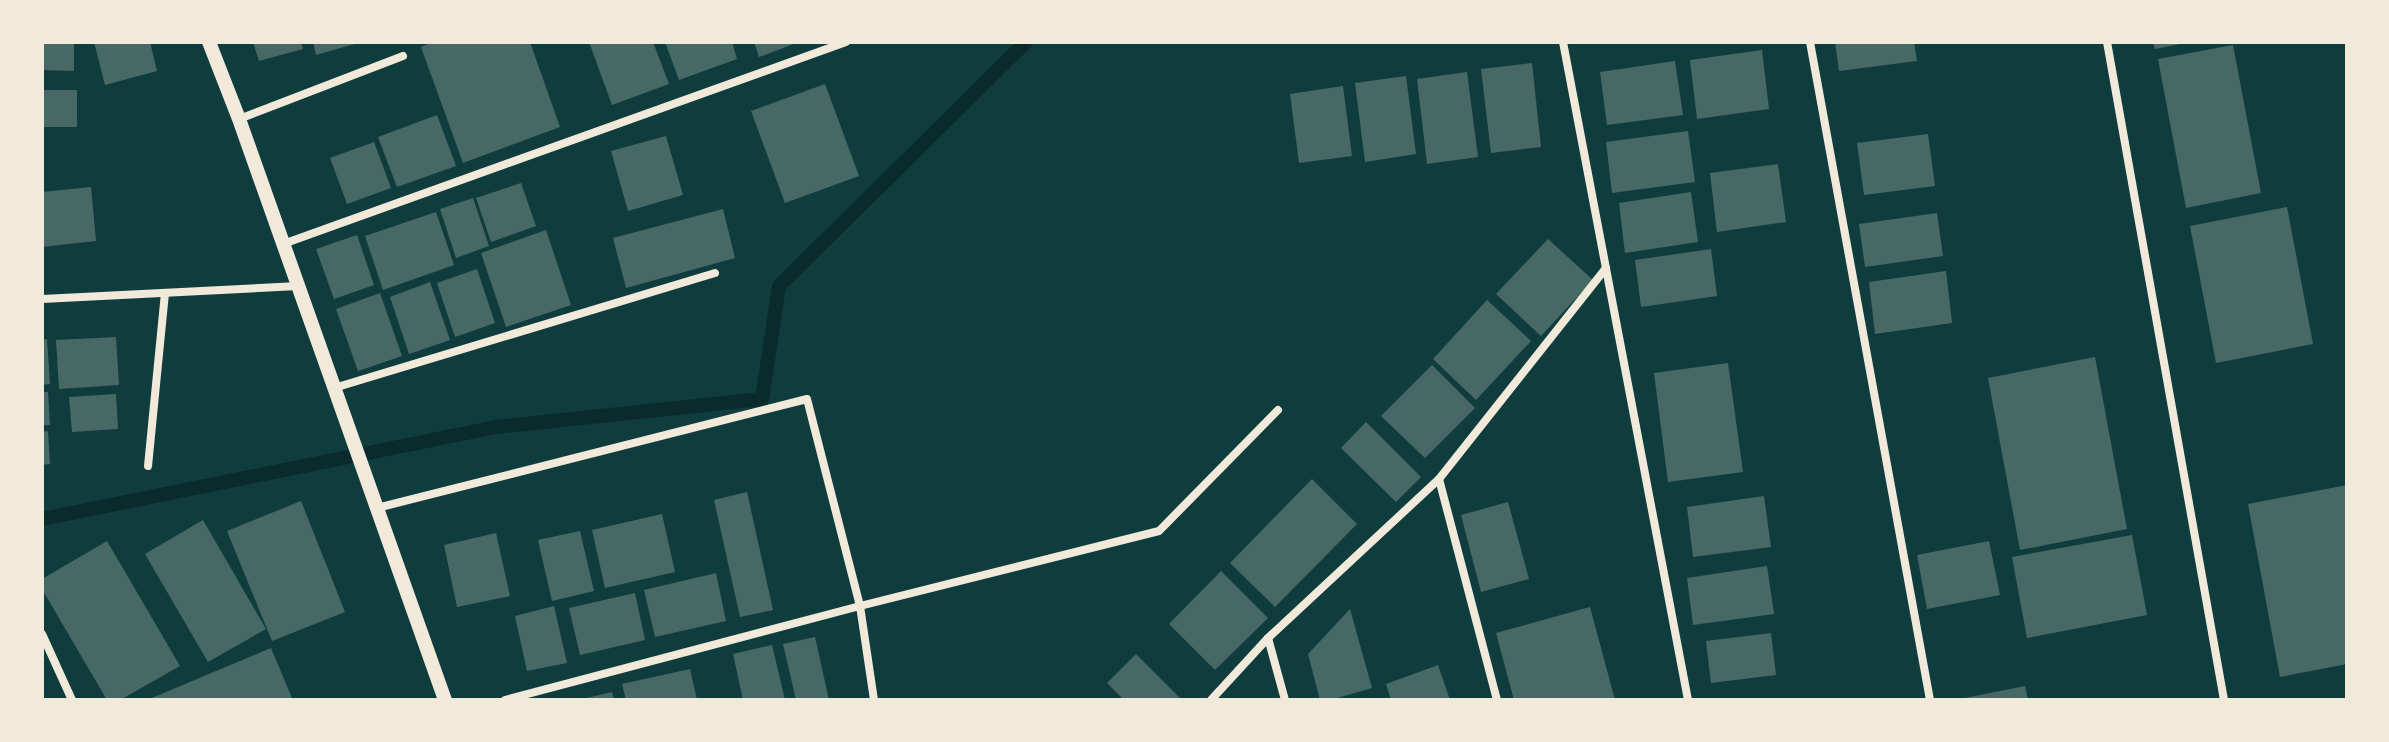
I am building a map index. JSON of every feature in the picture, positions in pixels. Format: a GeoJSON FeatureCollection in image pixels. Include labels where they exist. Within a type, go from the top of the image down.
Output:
{"type":"FeatureCollection","features":[{"type":"Feature","properties":{"kind":"street"},"geometry":{"type":"LineString","coordinates":[[209,42],[445,700]]}},
{"type":"Feature","properties":{"kind":"street"},"geometry":{"type":"LineString","coordinates":[[283,244],[846,42]]}},
{"type":"Feature","properties":{"kind":"street"},"geometry":{"type":"LineString","coordinates":[[1563,42],[1688,700]]}},
{"type":"Feature","properties":{"kind":"street"},"geometry":{"type":"LineString","coordinates":[[1810,42],[1930,700]]}},
{"type":"Feature","properties":{"kind":"street"},"geometry":{"type":"LineString","coordinates":[[2107,42],[2224,700]]}},
{"type":"Feature","properties":{"kind":"street"},"geometry":{"type":"LineString","coordinates":[[239,119],[403,56]]}},
{"type":"Feature","properties":{"kind":"street"},"geometry":{"type":"LineString","coordinates":[[1211,700],[1268,638],[1439,479],[1606,268]]}},
{"type":"Feature","properties":{"kind":"street"},"geometry":{"type":"LineString","coordinates":[[334,388],[715,273]]}},
{"type":"Feature","properties":{"kind":"street"},"geometry":{"type":"LineString","coordinates":[[42,299],[298,286]]}},
{"type":"Feature","properties":{"kind":"street"},"geometry":{"type":"LineString","coordinates":[[148,466],[165,293]]}},
{"type":"Feature","properties":{"kind":"street"},"geometry":{"type":"LineString","coordinates":[[377,508],[807,399],[860,606],[874,700]]}},
{"type":"Feature","properties":{"kind":"street"},"geometry":{"type":"LineString","coordinates":[[505,700],[1159,531],[1278,410]]}},
{"type":"Feature","properties":{"kind":"street"},"geometry":{"type":"LineString","coordinates":[[1439,479],[1497,700]]}},
{"type":"Feature","properties":{"kind":"street"},"geometry":{"type":"LineString","coordinates":[[42,634],[72,700]]}},
{"type":"Feature","properties":{"kind":"street"},"geometry":{"type":"LineString","coordinates":[[1268,638],[1285,700]]}},
{"type":"Feature","properties":{"kind":"building"},"geometry":{"type":"Polygon","coordinates":[[[42,42],[74,42],[74,71],[42,70],[42,42]]]}},
{"type":"Feature","properties":{"kind":"building"},"geometry":{"type":"Polygon","coordinates":[[[94,42],[150,42],[157,71],[105,85],[94,42]]]}},
{"type":"Feature","properties":{"kind":"building"},"geometry":{"type":"Polygon","coordinates":[[[253,42],[301,42],[303,49],[259,61],[253,42]]]}},
{"type":"Feature","properties":{"kind":"building"},"geometry":{"type":"Polygon","coordinates":[[[313,42],[358,42],[358,43],[316,55],[313,42]]]}},
{"type":"Feature","properties":{"kind":"building"},"geometry":{"type":"Polygon","coordinates":[[[433,42],[530,42],[560,127],[463,163],[421,47],[433,42]]]}},
{"type":"Feature","properties":{"kind":"building"},"geometry":{"type":"Polygon","coordinates":[[[589,42],[653,42],[669,84],[612,105],[589,42]]]}},
{"type":"Feature","properties":{"kind":"building"},"geometry":{"type":"Polygon","coordinates":[[[665,42],[732,42],[737,59],[679,80],[665,42]]]}},
{"type":"Feature","properties":{"kind":"building"},"geometry":{"type":"Polygon","coordinates":[[[754,42],[799,42],[759,57],[754,42]]]}},
{"type":"Feature","properties":{"kind":"building"},"geometry":{"type":"Polygon","coordinates":[[[1835,42],[1914,42],[1917,61],[1839,71],[1835,42]]]}},
{"type":"Feature","properties":{"kind":"building"},"geometry":{"type":"Polygon","coordinates":[[[2153,42],[2185,42],[2185,43],[2155,49],[2153,42]]]}},
{"type":"Feature","properties":{"kind":"building"},"geometry":{"type":"Polygon","coordinates":[[[2233,45],[2261,193],[2186,208],[2158,59],[2233,45]]]}},
{"type":"Feature","properties":{"kind":"building"},"geometry":{"type":"Polygon","coordinates":[[[1762,50],[1769,109],[1697,119],[1690,60],[1762,50]]]}},
{"type":"Feature","properties":{"kind":"building"},"geometry":{"type":"Polygon","coordinates":[[[1675,61],[1683,115],[1607,125],[1600,72],[1675,61]]]}},
{"type":"Feature","properties":{"kind":"building"},"geometry":{"type":"Polygon","coordinates":[[[1532,63],[1541,147],[1491,153],[1481,69],[1532,63]]]}},
{"type":"Feature","properties":{"kind":"building"},"geometry":{"type":"Polygon","coordinates":[[[1467,72],[1478,157],[1427,164],[1417,79],[1467,72]]]}},
{"type":"Feature","properties":{"kind":"building"},"geometry":{"type":"Polygon","coordinates":[[[1406,76],[1416,154],[1365,162],[1355,83],[1406,76]]]}},
{"type":"Feature","properties":{"kind":"building"},"geometry":{"type":"Polygon","coordinates":[[[825,84],[859,176],[785,203],[751,111],[825,84]]]}},
{"type":"Feature","properties":{"kind":"building"},"geometry":{"type":"Polygon","coordinates":[[[1343,86],[1352,156],[1299,163],[1290,94],[1343,86]]]}},
{"type":"Feature","properties":{"kind":"building"},"geometry":{"type":"Polygon","coordinates":[[[42,90],[77,90],[77,127],[42,127],[42,90]]]}},
{"type":"Feature","properties":{"kind":"building"},"geometry":{"type":"Polygon","coordinates":[[[437,115],[456,166],[397,187],[378,137],[437,115]]]}},
{"type":"Feature","properties":{"kind":"building"},"geometry":{"type":"Polygon","coordinates":[[[1688,131],[1695,182],[1612,193],[1606,142],[1688,131]]]}},
{"type":"Feature","properties":{"kind":"building"},"geometry":{"type":"Polygon","coordinates":[[[1928,134],[1935,186],[1864,195],[1857,143],[1928,134]]]}},
{"type":"Feature","properties":{"kind":"building"},"geometry":{"type":"Polygon","coordinates":[[[666,136],[683,195],[628,211],[611,151],[666,136]]]}},
{"type":"Feature","properties":{"kind":"building"},"geometry":{"type":"Polygon","coordinates":[[[374,142],[391,188],[347,204],[330,158],[374,142]]]}},
{"type":"Feature","properties":{"kind":"building"},"geometry":{"type":"Polygon","coordinates":[[[1778,164],[1786,222],[1717,232],[1710,173],[1778,164]]]}},
{"type":"Feature","properties":{"kind":"building"},"geometry":{"type":"Polygon","coordinates":[[[521,183],[536,226],[491,242],[476,198],[521,183]]]}},
{"type":"Feature","properties":{"kind":"building"},"geometry":{"type":"Polygon","coordinates":[[[91,187],[96,241],[42,247],[42,192],[91,187]]]}},
{"type":"Feature","properties":{"kind":"building"},"geometry":{"type":"Polygon","coordinates":[[[1691,192],[1698,242],[1625,253],[1619,203],[1691,192]]]}},
{"type":"Feature","properties":{"kind":"building"},"geometry":{"type":"Polygon","coordinates":[[[473,198],[489,246],[456,258],[440,209],[473,198]]]}},
{"type":"Feature","properties":{"kind":"building"},"geometry":{"type":"Polygon","coordinates":[[[2287,207],[2313,344],[2216,363],[2190,226],[2287,207]]]}},
{"type":"Feature","properties":{"kind":"building"},"geometry":{"type":"Polygon","coordinates":[[[723,209],[735,258],[626,288],[613,238],[723,209]]]}},
{"type":"Feature","properties":{"kind":"building"},"geometry":{"type":"Polygon","coordinates":[[[436,212],[454,265],[383,290],[365,236],[436,212]]]}},
{"type":"Feature","properties":{"kind":"building"},"geometry":{"type":"Polygon","coordinates":[[[1937,213],[1943,256],[1865,267],[1859,224],[1937,213]]]}},
{"type":"Feature","properties":{"kind":"building"},"geometry":{"type":"Polygon","coordinates":[[[546,230],[571,305],[506,327],[481,253],[546,230]]]}},
{"type":"Feature","properties":{"kind":"building"},"geometry":{"type":"Polygon","coordinates":[[[357,235],[374,285],[334,299],[316,249],[357,235]]]}},
{"type":"Feature","properties":{"kind":"building"},"geometry":{"type":"Polygon","coordinates":[[[1548,239],[1593,280],[1541,336],[1496,294],[1548,239]]]}},
{"type":"Feature","properties":{"kind":"building"},"geometry":{"type":"Polygon","coordinates":[[[1711,249],[1717,296],[1641,307],[1635,260],[1711,249]]]}},
{"type":"Feature","properties":{"kind":"building"},"geometry":{"type":"Polygon","coordinates":[[[477,269],[495,323],[455,337],[437,283],[477,269]]]}},
{"type":"Feature","properties":{"kind":"building"},"geometry":{"type":"Polygon","coordinates":[[[1946,271],[1952,323],[1875,334],[1869,282],[1946,271]]]}},
{"type":"Feature","properties":{"kind":"building"},"geometry":{"type":"Polygon","coordinates":[[[430,282],[450,340],[409,354],[390,297],[430,282]]]}},
{"type":"Feature","properties":{"kind":"building"},"geometry":{"type":"Polygon","coordinates":[[[380,293],[402,356],[358,371],[336,309],[380,293]]]}},
{"type":"Feature","properties":{"kind":"building"},"geometry":{"type":"Polygon","coordinates":[[[1487,300],[1531,341],[1476,400],[1433,359],[1487,300]]]}},
{"type":"Feature","properties":{"kind":"building"},"geometry":{"type":"Polygon","coordinates":[[[116,337],[119,385],[59,389],[56,340],[116,337]]]}},
{"type":"Feature","properties":{"kind":"building"},"geometry":{"type":"Polygon","coordinates":[[[47,339],[50,384],[42,385],[42,340],[47,339]]]}},
{"type":"Feature","properties":{"kind":"building"},"geometry":{"type":"Polygon","coordinates":[[[2095,357],[2127,529],[2020,550],[1988,378],[2095,357]]]}},
{"type":"Feature","properties":{"kind":"building"},"geometry":{"type":"Polygon","coordinates":[[[1728,363],[1743,472],[1668,482],[1654,373],[1728,363]]]}},
{"type":"Feature","properties":{"kind":"building"},"geometry":{"type":"Polygon","coordinates":[[[1432,365],[1475,408],[1425,458],[1381,416],[1432,365]]]}},
{"type":"Feature","properties":{"kind":"building"},"geometry":{"type":"Polygon","coordinates":[[[42,392],[48,392],[50,425],[42,425],[42,392]]]}},
{"type":"Feature","properties":{"kind":"building"},"geometry":{"type":"Polygon","coordinates":[[[116,394],[118,429],[72,432],[69,397],[116,394]]]}},
{"type":"Feature","properties":{"kind":"building"},"geometry":{"type":"Polygon","coordinates":[[[1366,422],[1421,477],[1396,502],[1341,448],[1366,422]]]}},
{"type":"Feature","properties":{"kind":"building"},"geometry":{"type":"Polygon","coordinates":[[[48,431],[50,464],[42,465],[42,432],[48,431]]]}},
{"type":"Feature","properties":{"kind":"building"},"geometry":{"type":"Polygon","coordinates":[[[1312,479],[1357,524],[1275,607],[1230,563],[1312,479]]]}},
{"type":"Feature","properties":{"kind":"building"},"geometry":{"type":"Polygon","coordinates":[[[2347,485],[2347,664],[2280,677],[2248,504],[2347,485]]]}},
{"type":"Feature","properties":{"kind":"building"},"geometry":{"type":"Polygon","coordinates":[[[747,492],[773,610],[740,617],[714,500],[747,492]]]}},
{"type":"Feature","properties":{"kind":"building"},"geometry":{"type":"Polygon","coordinates":[[[1764,496],[1771,547],[1693,557],[1687,507],[1764,496]]]}},
{"type":"Feature","properties":{"kind":"building"},"geometry":{"type":"Polygon","coordinates":[[[301,501],[345,612],[272,641],[227,531],[301,501]]]}},
{"type":"Feature","properties":{"kind":"building"},"geometry":{"type":"Polygon","coordinates":[[[1508,502],[1529,579],[1481,592],[1461,515],[1508,502]]]}},
{"type":"Feature","properties":{"kind":"building"},"geometry":{"type":"Polygon","coordinates":[[[662,514],[675,572],[605,588],[592,530],[662,514]]]}},
{"type":"Feature","properties":{"kind":"building"},"geometry":{"type":"Polygon","coordinates":[[[203,520],[266,629],[208,662],[145,554],[203,520]]]}},
{"type":"Feature","properties":{"kind":"building"},"geometry":{"type":"Polygon","coordinates":[[[580,531],[594,591],[552,601],[538,540],[580,531]]]}},
{"type":"Feature","properties":{"kind":"building"},"geometry":{"type":"Polygon","coordinates":[[[496,533],[510,596],[457,607],[444,545],[496,533]]]}},
{"type":"Feature","properties":{"kind":"building"},"geometry":{"type":"Polygon","coordinates":[[[2132,535],[2147,615],[2027,638],[2012,557],[2132,535]]]}},
{"type":"Feature","properties":{"kind":"building"},"geometry":{"type":"Polygon","coordinates":[[[107,541],[180,666],[120,700],[107,700],[42,589],[42,579],[107,541]]]}},
{"type":"Feature","properties":{"kind":"building"},"geometry":{"type":"Polygon","coordinates":[[[1989,541],[2000,595],[1927,609],[1917,555],[1989,541]]]}},
{"type":"Feature","properties":{"kind":"building"},"geometry":{"type":"Polygon","coordinates":[[[1767,566],[1774,614],[1693,625],[1687,578],[1767,566]]]}},
{"type":"Feature","properties":{"kind":"building"},"geometry":{"type":"Polygon","coordinates":[[[1221,571],[1268,618],[1215,670],[1169,624],[1221,571]]]}},
{"type":"Feature","properties":{"kind":"building"},"geometry":{"type":"Polygon","coordinates":[[[716,573],[726,621],[655,637],[644,590],[716,573]]]}},
{"type":"Feature","properties":{"kind":"building"},"geometry":{"type":"Polygon","coordinates":[[[635,593],[645,640],[580,655],[569,608],[635,593]]]}},
{"type":"Feature","properties":{"kind":"building"},"geometry":{"type":"Polygon","coordinates":[[[554,606],[567,663],[527,671],[515,616],[554,606]]]}},
{"type":"Feature","properties":{"kind":"building"},"geometry":{"type":"Polygon","coordinates":[[[1590,607],[1615,700],[1514,700],[1496,633],[1590,607]]]}},
{"type":"Feature","properties":{"kind":"building"},"geometry":{"type":"Polygon","coordinates":[[[1350,609],[1372,688],[1320,700],[1308,654],[1350,609]]]}},
{"type":"Feature","properties":{"kind":"building"},"geometry":{"type":"Polygon","coordinates":[[[1771,633],[1776,675],[1711,683],[1706,641],[1771,633]]]}},
{"type":"Feature","properties":{"kind":"building"},"geometry":{"type":"Polygon","coordinates":[[[815,637],[829,700],[796,700],[783,644],[815,637]]]}},
{"type":"Feature","properties":{"kind":"building"},"geometry":{"type":"Polygon","coordinates":[[[772,645],[785,700],[743,700],[733,654],[772,645]]]}},
{"type":"Feature","properties":{"kind":"building"},"geometry":{"type":"Polygon","coordinates":[[[271,648],[292,698],[147,700],[271,648]]]}},
{"type":"Feature","properties":{"kind":"building"},"geometry":{"type":"Polygon","coordinates":[[[1136,654],[1182,700],[1124,700],[1107,683],[1136,654]]]}},
{"type":"Feature","properties":{"kind":"building"},"geometry":{"type":"Polygon","coordinates":[[[1438,665],[1450,700],[1391,700],[1386,684],[1438,665]]]}},
{"type":"Feature","properties":{"kind":"building"},"geometry":{"type":"Polygon","coordinates":[[[690,669],[697,700],[626,700],[622,684],[690,669]]]}},
{"type":"Feature","properties":{"kind":"building"},"geometry":{"type":"Polygon","coordinates":[[[2025,686],[2028,700],[1960,700],[1960,699],[2025,686]]]}},
{"type":"Feature","properties":{"kind":"building"},"geometry":{"type":"Polygon","coordinates":[[[612,692],[614,700],[582,700],[582,699],[612,692]]]}},
{"type":"Feature","properties":{"kind":"waterway"},"geometry":{"type":"LineString","coordinates":[[42,519],[496,427],[762,399],[779,286],[1026,42]]}}]}
